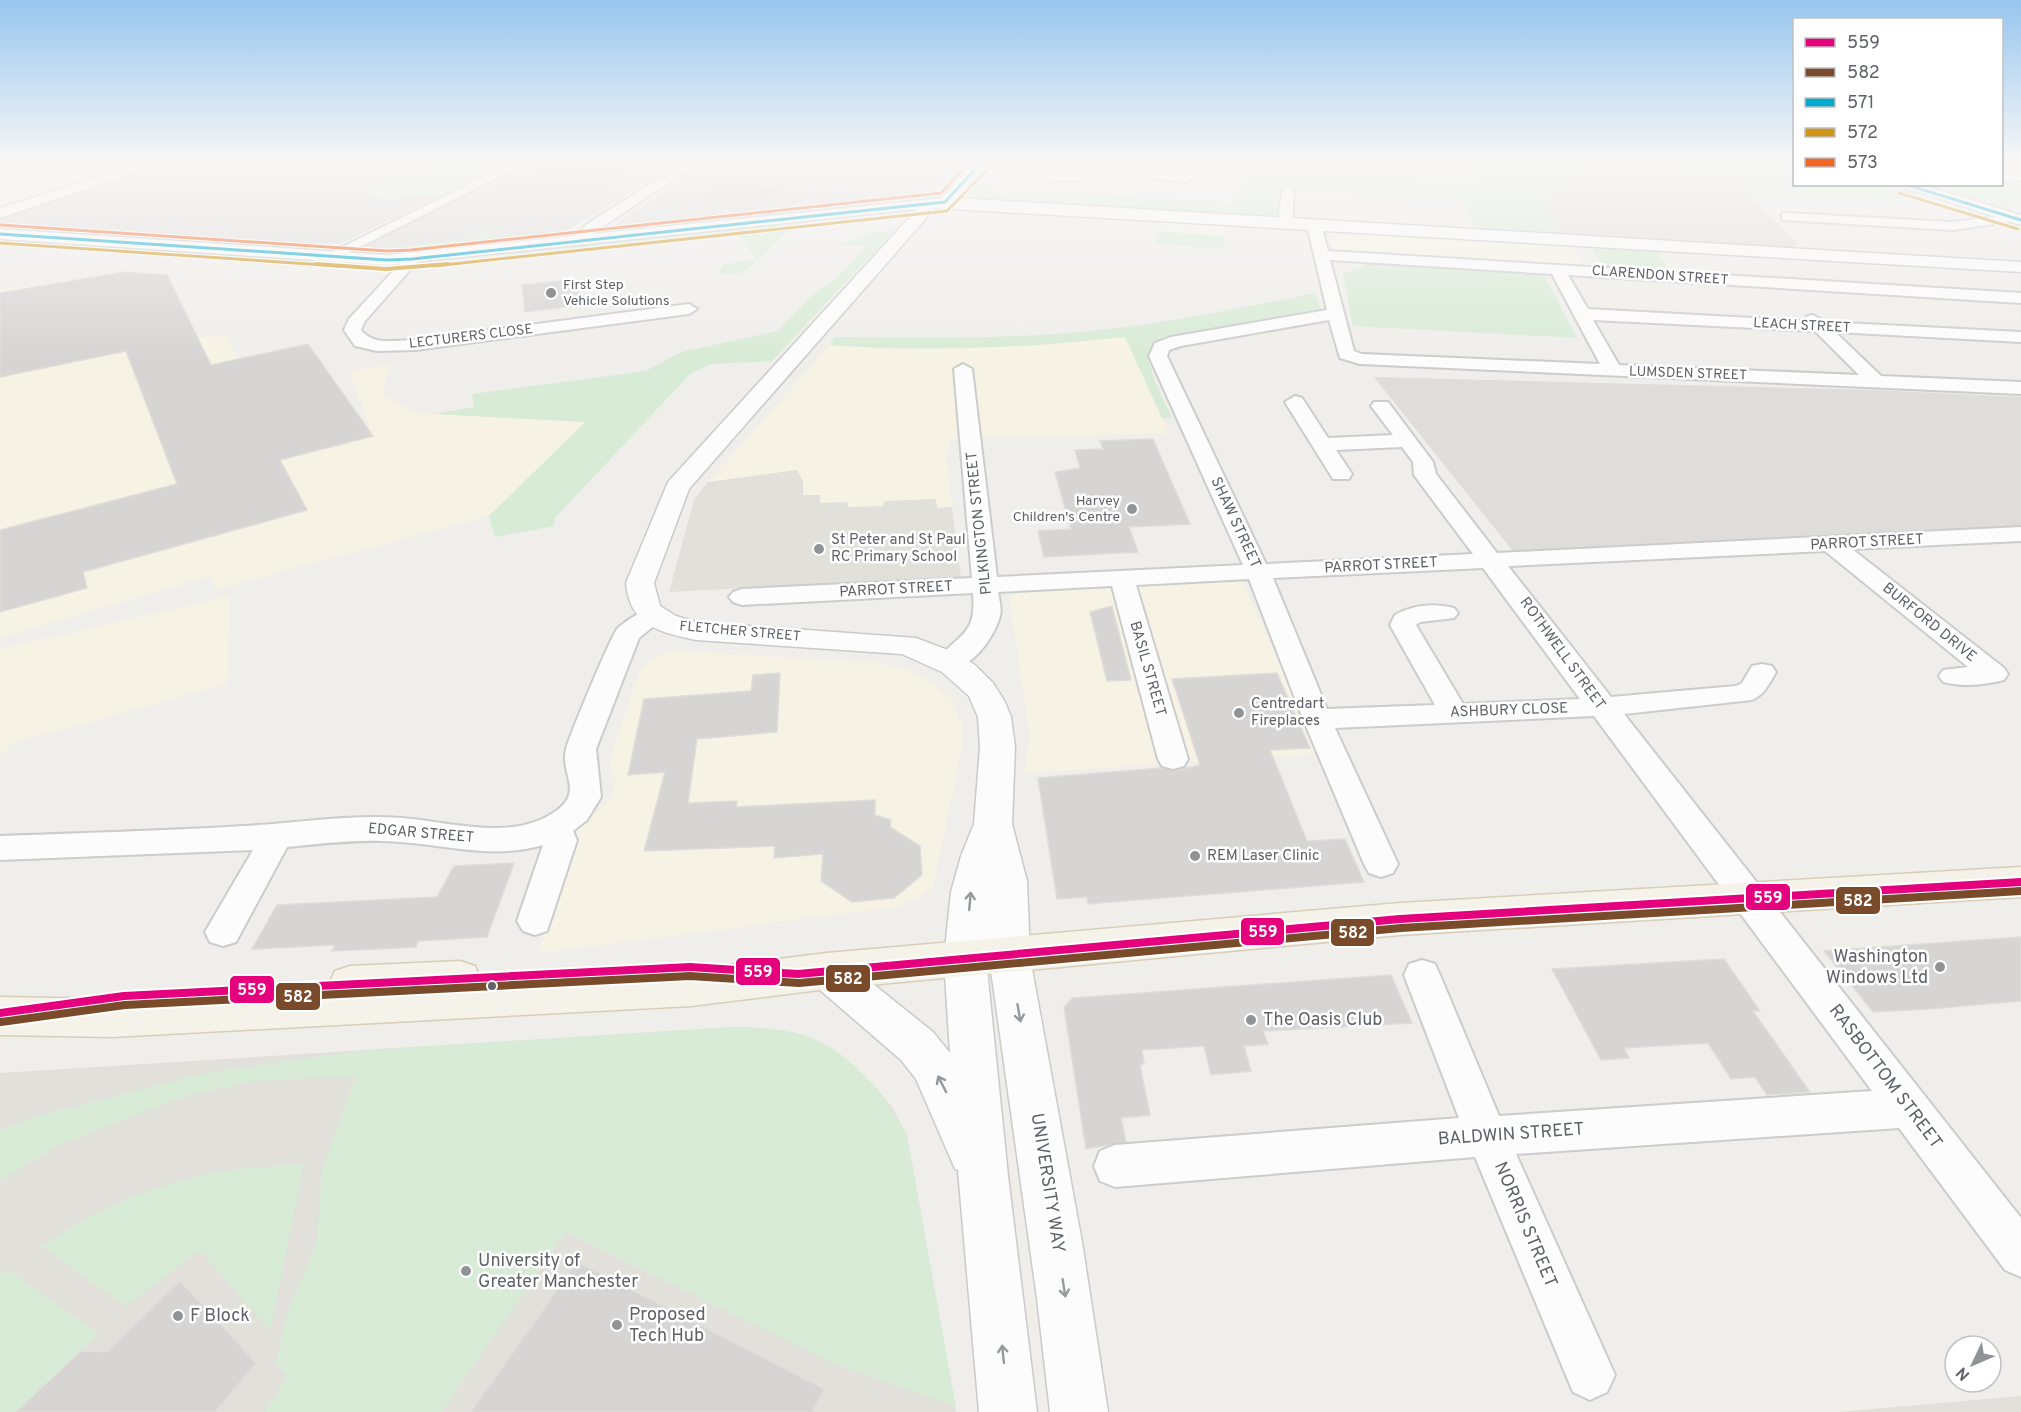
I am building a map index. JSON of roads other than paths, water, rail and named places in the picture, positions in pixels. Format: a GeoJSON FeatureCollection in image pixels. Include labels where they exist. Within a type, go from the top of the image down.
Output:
{"type":"FeatureCollection","features":[{"type":"Feature","properties":{"kind":"main road"},"geometry":{"type":"LineString","coordinates":[[0,1014],[112,1018],[407,1005],[691,988],[812,973],[1400,919],[2021,882]]}},
{"type":"Feature","properties":{"kind":"street"},"geometry":{"type":"LineString","coordinates":[[331,256],[390,227]]}},
{"type":"Feature","properties":{"kind":"street"},"geometry":{"type":"LineString","coordinates":[[578,241],[592,227]]}},
{"type":"Feature","properties":{"kind":"street"},"geometry":{"type":"LineString","coordinates":[[0,234],[331,256],[412,259],[712,227]]}},
{"type":"Feature","properties":{"kind":"street"},"geometry":{"type":"LineString","coordinates":[[653,616],[640,600],[640,583],[672,495],[795,355],[915,227]]}},
{"type":"Feature","properties":{"kind":"street"},"geometry":{"type":"LineString","coordinates":[[1315,227],[1335,314]]}},
{"type":"Feature","properties":{"kind":"street"},"geometry":{"type":"LineString","coordinates":[[1347,227],[2021,267]]}},
{"type":"Feature","properties":{"kind":"street"},"geometry":{"type":"LineString","coordinates":[[1578,240],[1598,272]]}},
{"type":"Feature","properties":{"kind":"street","name":"CLARENDON STREET"},"geometry":{"type":"LineString","coordinates":[[1322,255],[2021,298]]}},
{"type":"Feature","properties":{"kind":"street","name":"LECTURERS CLOSE"},"geometry":{"type":"LineString","coordinates":[[412,259],[357,318],[352,330],[361,342],[377,346],[415,345],[689,309]]}},
{"type":"Feature","properties":{"kind":"street"},"geometry":{"type":"LineString","coordinates":[[1558,270],[1613,371]]}},
{"type":"Feature","properties":{"kind":"street"},"geometry":{"type":"LineString","coordinates":[[1775,284],[1876,382]]}},
{"type":"Feature","properties":{"kind":"street"},"geometry":{"type":"LineString","coordinates":[[1999,297],[2021,313]]}},
{"type":"Feature","properties":{"kind":"street","name":"LUMSDEN STREET"},"geometry":{"type":"LineString","coordinates":[[1335,314],[1346,354],[1354,358],[2021,388]]}},
{"type":"Feature","properties":{"kind":"street","name":"SHAW STREET"},"geometry":{"type":"LineString","coordinates":[[1335,314],[1177,341],[1161,346],[1158,357],[1258,572],[1317,719],[1382,864]]}},
{"type":"Feature","properties":{"kind":"street","name":"LEACH STREET"},"geometry":{"type":"LineString","coordinates":[[1582,314],[2021,337]]}},
{"type":"Feature","properties":{"kind":"street","name":"PILKINGTON STREET"},"geometry":{"type":"LineString","coordinates":[[950,663],[980,634],[988,613],[987,585],[963,369]]}},
{"type":"Feature","properties":{"kind":"street"},"geometry":{"type":"LineString","coordinates":[[1295,402],[1341,474]]}},
{"type":"Feature","properties":{"kind":"street","name":"ROTHWELL STREET"},"geometry":{"type":"LineString","coordinates":[[1382,406],[1423,462],[1425,475],[1492,560],[1600,707],[1749,899]]}},
{"type":"Feature","properties":{"kind":"street"},"geometry":{"type":"LineString","coordinates":[[1322,444],[1408,441]]}},
{"type":"Feature","properties":{"kind":"street","name":"PARROT STREET"},"geometry":{"type":"LineString","coordinates":[[742,597],[2021,534]]}},
{"type":"Feature","properties":{"kind":"street","name":"BURFORD DRIVE"},"geometry":{"type":"LineString","coordinates":[[1832,545],[1994,674],[1953,676]]}},
{"type":"Feature","properties":{"kind":"street","name":"BASIL STREET"},"geometry":{"type":"LineString","coordinates":[[1122,579],[1173,759]]}},
{"type":"Feature","properties":{"kind":"street"},"geometry":{"type":"LineString","coordinates":[[1445,613],[1415,614],[1404,620],[1403,625],[1454,713]]}},
{"type":"Feature","properties":{"kind":"street","name":"FLETCHER STREET"},"geometry":{"type":"LineString","coordinates":[[653,616],[673,627],[696,631],[905,645],[930,653],[966,673],[989,703],[995,724],[997,766],[993,824],[980,856],[971,892],[987,957]]}},
{"type":"Feature","properties":{"kind":"street","name":"EDGAR STREET"},"geometry":{"type":"LineString","coordinates":[[0,848],[277,836],[366,829],[516,839],[534,836],[555,827],[575,812],[586,799],[588,786],[579,762],[581,749],[627,634],[653,616]]}},
{"type":"Feature","properties":{"kind":"street","name":"ASHBURY CLOSE"},"geometry":{"type":"LineString","coordinates":[[1317,719],[1600,707],[1742,694],[1752,688],[1762,672]]}},
{"type":"Feature","properties":{"kind":"street"},"geometry":{"type":"LineString","coordinates":[[535,921],[561,840],[555,827]]}},
{"type":"Feature","properties":{"kind":"street"},"geometry":{"type":"LineString","coordinates":[[223,932],[277,836]]}},
{"type":"Feature","properties":{"kind":"street","name":"RASBOTTOM STREET"},"geometry":{"type":"LineString","coordinates":[[1749,899],[2021,1254]]}},
{"type":"Feature","properties":{"kind":"street"},"geometry":{"type":"LineString","coordinates":[[987,957],[983,1176],[1008,1412]]}},
{"type":"Feature","properties":{"kind":"street","name":"UNIVERSITY WAY"},"geometry":{"type":"LineString","coordinates":[[987,957],[1065,1295],[1079,1412]]}},
{"type":"Feature","properties":{"kind":"street"},"geometry":{"type":"LineString","coordinates":[[812,973],[898,1028],[917,1046],[933,1066],[983,1176]]}},
{"type":"Feature","properties":{"kind":"street","name":"NORRIS STREET"},"geometry":{"type":"LineString","coordinates":[[1422,975],[1487,1136],[1590,1375]]}},
{"type":"Feature","properties":{"kind":"street","name":"BALDWIN STREET"},"geometry":{"type":"LineString","coordinates":[[1115,1167],[1487,1136],[1908,1108]]}},
{"type":"Feature","properties":{"kind":"place","name":"First Step Vehicle Solutions"},"geometry":{"type":"Point","coordinates":[551,293]}},
{"type":"Feature","properties":{"kind":"place","name":"Harvey Children's Centre"},"geometry":{"type":"Point","coordinates":[1132,509]}},
{"type":"Feature","properties":{"kind":"place","name":"St Peter and St Paul RC Primary School"},"geometry":{"type":"Point","coordinates":[819,549]}},
{"type":"Feature","properties":{"kind":"place","name":"Centredart Fireplaces"},"geometry":{"type":"Point","coordinates":[1239,713]}},
{"type":"Feature","properties":{"kind":"place","name":"REM Laser Clinic"},"geometry":{"type":"Point","coordinates":[1195,856]}},
{"type":"Feature","properties":{"kind":"place","name":"Washington Windows Ltd"},"geometry":{"type":"Point","coordinates":[1940,967]}},
{"type":"Feature","properties":{"kind":"place","name":"The Oasis Club"},"geometry":{"type":"Point","coordinates":[1251,1020]}},
{"type":"Feature","properties":{"kind":"place","name":"University of Greater Manchester"},"geometry":{"type":"Point","coordinates":[466,1271]}},
{"type":"Feature","properties":{"kind":"place","name":"F Block"},"geometry":{"type":"Point","coordinates":[178,1316]}},
{"type":"Feature","properties":{"kind":"place","name":"Proposed Tech Hub"},"geometry":{"type":"Point","coordinates":[617,1325]}}]}
